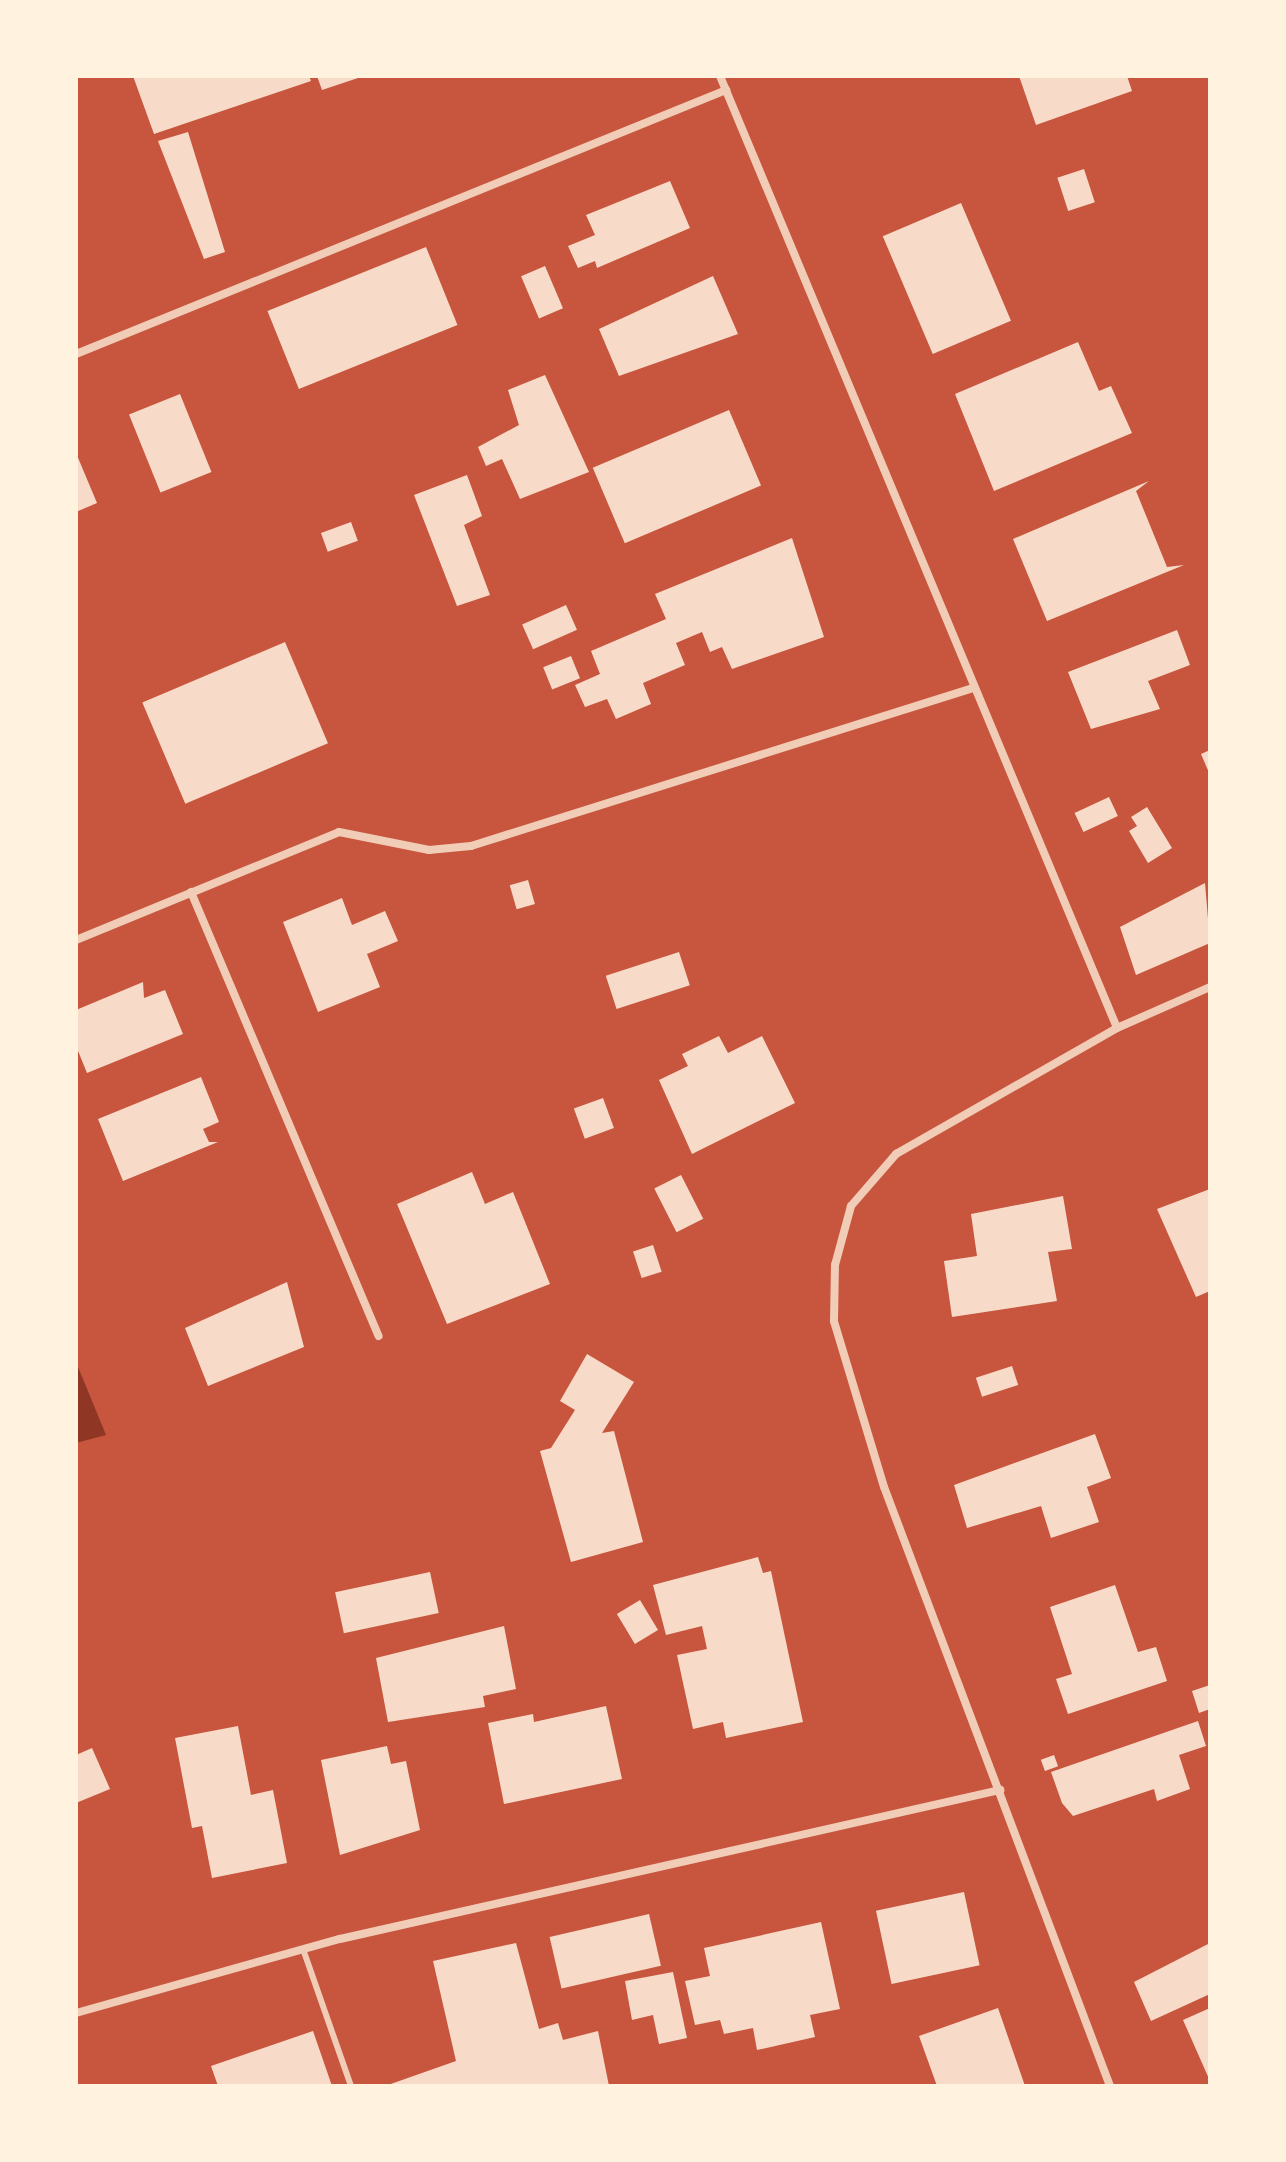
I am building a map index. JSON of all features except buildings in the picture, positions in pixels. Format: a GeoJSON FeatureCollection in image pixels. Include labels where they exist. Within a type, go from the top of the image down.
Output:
{"type":"FeatureCollection","features":[{"type":"Feature","properties":{"kind":"street"},"geometry":{"type":"LineString","coordinates":[[720,76],[1117,1028]]}},
{"type":"Feature","properties":{"kind":"street"},"geometry":{"type":"LineString","coordinates":[[76,354],[726,90]]}},
{"type":"Feature","properties":{"kind":"street"},"geometry":{"type":"LineString","coordinates":[[76,940],[339,832],[429,850],[471,846],[973,688]]}},
{"type":"Feature","properties":{"kind":"street"},"geometry":{"type":"LineString","coordinates":[[191,892],[379,1336]]}},
{"type":"Feature","properties":{"kind":"street"},"geometry":{"type":"LineString","coordinates":[[1110,2086],[884,1487],[834,1321],[835,1265],[851,1206],[896,1154],[1117,1028],[1210,987]]}},
{"type":"Feature","properties":{"kind":"street"},"geometry":{"type":"LineString","coordinates":[[76,2013],[303,1949],[1000,1790]]}},
{"type":"Feature","properties":{"kind":"lane"},"geometry":{"type":"LineString","coordinates":[[303,1949],[351,2086]]}},
{"type":"Feature","properties":{"kind":"shaded area"},"geometry":{"type":"Polygon","coordinates":[[[76,1362],[106,1435],[76,1443],[76,1362]]]}}]}
